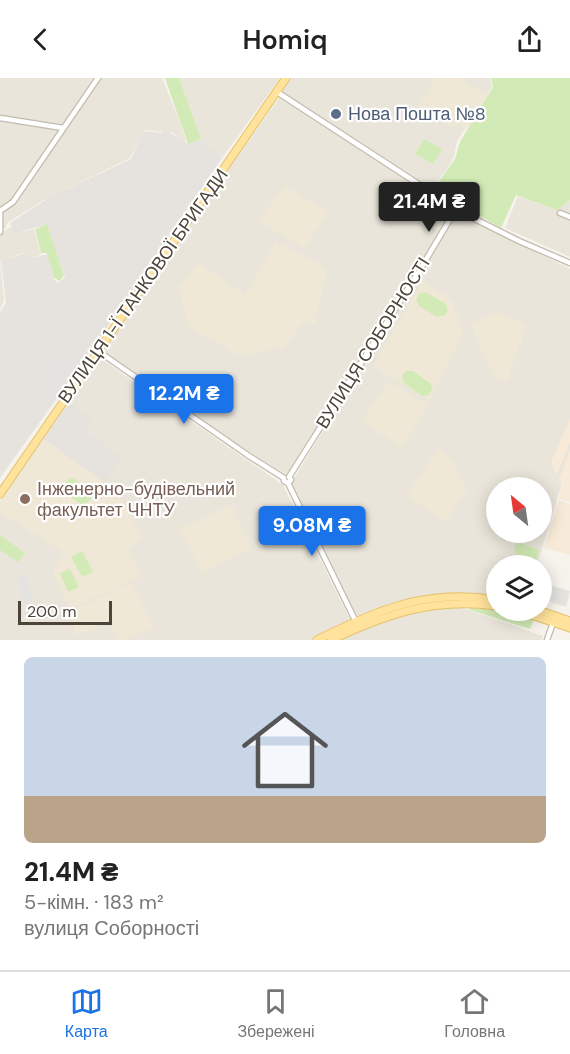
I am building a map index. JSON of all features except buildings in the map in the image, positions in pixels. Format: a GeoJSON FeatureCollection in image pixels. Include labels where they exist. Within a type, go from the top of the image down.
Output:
{"type":"FeatureCollection","features":[{"type":"Feature","properties":{"kind":"main road","name":"ВУЛИЦЯ 1-Ї ТАНКОВОЇ БРИГАДИ"},"geometry":{"type":"LineString","coordinates":[[0,494],[286,78]]}},
{"type":"Feature","properties":{"kind":"main road"},"geometry":{"type":"LineString","coordinates":[[331,640],[385,609],[426,600],[468,597],[486,599]]}},
{"type":"Feature","properties":{"kind":"main road"},"geometry":{"type":"LineString","coordinates":[[317,640],[357,624],[423,607],[462,603],[486,605]]}},
{"type":"Feature","properties":{"kind":"main road"},"geometry":{"type":"LineString","coordinates":[[554,619],[570,621]]}},
{"type":"Feature","properties":{"kind":"main road"},"geometry":{"type":"LineString","coordinates":[[554,619],[570,627]]}},
{"type":"Feature","properties":{"kind":"street"},"geometry":{"type":"LineString","coordinates":[[0,232],[0,210],[12,202],[97,78]]}},
{"type":"Feature","properties":{"kind":"street"},"geometry":{"type":"LineString","coordinates":[[277,92],[456,208],[519,241],[570,263]]}},
{"type":"Feature","properties":{"kind":"street"},"geometry":{"type":"LineString","coordinates":[[0,118],[63,128]]}},
{"type":"Feature","properties":{"kind":"street","name":"ВУЛИЦЯ СОБОРНОСТІ"},"geometry":{"type":"LineString","coordinates":[[287,479],[421,268],[456,208]]}},
{"type":"Feature","properties":{"kind":"street"},"geometry":{"type":"LineString","coordinates":[[560,213],[570,217]]}},
{"type":"Feature","properties":{"kind":"street"},"geometry":{"type":"LineString","coordinates":[[98,351],[249,456],[287,479],[357,624]]}},
{"type":"Feature","properties":{"kind":"street"},"geometry":{"type":"LineString","coordinates":[[547,640],[554,619]]}},
{"type":"Feature","properties":{"kind":"shaded area"},"geometry":{"type":"Polygon","coordinates":[[[0,78],[162,78],[186,142],[178,139],[174,133],[144,130],[130,158],[42,201],[0,230],[0,78]]]}},
{"type":"Feature","properties":{"kind":"shaded area"},"geometry":{"type":"Polygon","coordinates":[[[179,78],[280,78],[222,158],[201,139],[179,78]]]}},
{"type":"Feature","properties":{"kind":"shaded area"},"geometry":{"type":"Polygon","coordinates":[[[291,78],[490,78],[492,87],[457,141],[454,156],[447,169],[432,188],[281,91],[291,78]]]}},
{"type":"Feature","properties":{"kind":"shaded area"},"geometry":{"type":"Polygon","coordinates":[[[436,78],[459,78],[488,95],[467,129],[458,124],[454,129],[418,106],[436,78]]]}},
{"type":"Feature","properties":{"kind":"shaded area"},"geometry":{"type":"Polygon","coordinates":[[[279,98],[454,210],[287,475],[218,432],[103,352],[279,98]]]}},
{"type":"Feature","properties":{"kind":"shaded area"},"geometry":{"type":"Polygon","coordinates":[[[165,130],[188,144],[201,139],[222,158],[109,325],[0,478],[0,312],[6,303],[1,261],[23,254],[32,258],[48,254],[54,280],[59,283],[65,277],[47,224],[14,234],[10,223],[50,197],[131,159],[143,131],[162,133],[165,130]]]}},
{"type":"Feature","properties":{"kind":"shaded area"},"geometry":{"type":"Polygon","coordinates":[[[285,186],[328,212],[304,248],[258,221],[285,186]]]}},
{"type":"Feature","properties":{"kind":"shaded area"},"geometry":{"type":"Polygon","coordinates":[[[518,196],[556,210],[570,200],[570,257],[505,228],[518,196]]]}},
{"type":"Feature","properties":{"kind":"shaded area"},"geometry":{"type":"Polygon","coordinates":[[[458,211],[570,269],[570,457],[552,516],[552,477],[486,477],[486,543],[544,543],[540,555],[486,555],[486,598],[438,597],[357,618],[291,483],[458,211]]]}},
{"type":"Feature","properties":{"kind":"shaded area"},"geometry":{"type":"Polygon","coordinates":[[[11,227],[14,234],[34,229],[41,255],[31,258],[22,253],[0,262],[0,233],[11,227]]]}},
{"type":"Feature","properties":{"kind":"shaded area"},"geometry":{"type":"Polygon","coordinates":[[[276,241],[327,269],[315,324],[304,322],[284,347],[240,356],[188,326],[179,288],[199,263],[245,295],[276,241]]]}},
{"type":"Feature","properties":{"kind":"shaded area"},"geometry":{"type":"Polygon","coordinates":[[[0,262],[4,301],[0,309],[0,262]]]}},
{"type":"Feature","properties":{"kind":"shaded area"},"geometry":{"type":"Polygon","coordinates":[[[422,281],[452,302],[464,334],[429,400],[373,366],[422,281]]]}},
{"type":"Feature","properties":{"kind":"shaded area"},"geometry":{"type":"Polygon","coordinates":[[[497,312],[527,324],[508,378],[498,382],[484,357],[471,324],[497,312]]]}},
{"type":"Feature","properties":{"kind":"shaded area"},"geometry":{"type":"Polygon","coordinates":[[[67,353],[81,362],[51,404],[34,392],[56,355],[61,359],[67,353]]]}},
{"type":"Feature","properties":{"kind":"shaded area"},"geometry":{"type":"Polygon","coordinates":[[[100,358],[283,485],[351,621],[310,640],[0,640],[0,501],[100,358]]]}},
{"type":"Feature","properties":{"kind":"shaded area"},"geometry":{"type":"Polygon","coordinates":[[[389,381],[428,405],[402,447],[361,422],[389,381]]]}},
{"type":"Feature","properties":{"kind":"shaded area"},"geometry":{"type":"Polygon","coordinates":[[[69,404],[93,420],[85,431],[122,457],[105,483],[44,439],[69,404]]]}},
{"type":"Feature","properties":{"kind":"shaded area"},"geometry":{"type":"Polygon","coordinates":[[[570,419],[570,443],[557,475],[551,462],[570,419]]]}},
{"type":"Feature","properties":{"kind":"shaded area"},"geometry":{"type":"Polygon","coordinates":[[[44,439],[105,485],[116,488],[143,540],[128,548],[142,576],[69,609],[53,572],[63,552],[0,512],[0,502],[44,439]]]}},
{"type":"Feature","properties":{"kind":"shaded area"},"geometry":{"type":"Polygon","coordinates":[[[440,446],[454,465],[467,490],[446,522],[407,496],[440,446]]]}},
{"type":"Feature","properties":{"kind":"shaded area"},"geometry":{"type":"Polygon","coordinates":[[[570,450],[570,502],[559,498],[563,482],[559,480],[570,450]]]}},
{"type":"Feature","properties":{"kind":"shaded area"},"geometry":{"type":"Polygon","coordinates":[[[559,500],[570,504],[570,555],[544,548],[546,543],[552,543],[552,522],[559,500]]]}},
{"type":"Feature","properties":{"kind":"shaded area"},"geometry":{"type":"Polygon","coordinates":[[[232,505],[251,548],[203,573],[179,529],[232,505]]]}},
{"type":"Feature","properties":{"kind":"shaded area"},"geometry":{"type":"Polygon","coordinates":[[[26,573],[33,601],[24,603],[17,576],[26,573]]]}},
{"type":"Feature","properties":{"kind":"shaded area"},"geometry":{"type":"Polygon","coordinates":[[[131,583],[153,627],[125,640],[118,640],[109,621],[75,636],[71,611],[131,583]]]}},
{"type":"Feature","properties":{"kind":"shaded area"},"geometry":{"type":"Polygon","coordinates":[[[552,586],[570,591],[566,607],[552,602],[552,586]]]}},
{"type":"Feature","properties":{"kind":"shaded area"},"geometry":{"type":"Polygon","coordinates":[[[460,607],[486,616],[486,621],[500,621],[543,636],[541,640],[339,640],[374,624],[420,610],[460,607]]]}},
{"type":"Feature","properties":{"kind":"green space"},"geometry":{"type":"Polygon","coordinates":[[[165,78],[179,78],[201,139],[188,144],[165,78]]]}},
{"type":"Feature","properties":{"kind":"green space"},"geometry":{"type":"Polygon","coordinates":[[[491,78],[570,78],[570,200],[557,210],[516,195],[501,228],[435,190],[455,159],[460,142],[493,87],[491,78]]]}},
{"type":"Feature","properties":{"kind":"green space"},"geometry":{"type":"Polygon","coordinates":[[[424,139],[442,149],[433,164],[415,154],[424,139]]]}},
{"type":"Feature","properties":{"kind":"green space"},"geometry":{"type":"Polygon","coordinates":[[[47,224],[64,275],[60,281],[54,278],[47,253],[41,253],[35,229],[47,224]]]}},
{"type":"Feature","properties":{"kind":"green space"},"geometry":{"type":"Polygon","coordinates":[[[420,293],[427,293],[446,304],[448,310],[445,315],[437,317],[419,306],[416,299],[420,293]]]}},
{"type":"Feature","properties":{"kind":"green space"},"geometry":{"type":"Polygon","coordinates":[[[406,371],[413,371],[431,384],[432,389],[429,395],[422,396],[404,383],[402,376],[406,371]]]}},
{"type":"Feature","properties":{"kind":"green space"},"geometry":{"type":"Polygon","coordinates":[[[73,478],[91,490],[92,497],[87,503],[82,505],[63,492],[62,487],[73,478]]]}},
{"type":"Feature","properties":{"kind":"green space"},"geometry":{"type":"Polygon","coordinates":[[[0,535],[25,553],[18,562],[0,550],[0,535]]]}},
{"type":"Feature","properties":{"kind":"green space"},"geometry":{"type":"Polygon","coordinates":[[[520,543],[539,550],[537,555],[516,555],[514,549],[516,544],[520,543]]]}},
{"type":"Feature","properties":{"kind":"green space"},"geometry":{"type":"Polygon","coordinates":[[[82,551],[93,572],[82,577],[71,557],[82,551]]]}},
{"type":"Feature","properties":{"kind":"green space"},"geometry":{"type":"Polygon","coordinates":[[[70,569],[79,587],[68,592],[60,573],[70,569]]]}},
{"type":"Feature","properties":{"kind":"green space"},"geometry":{"type":"Polygon","coordinates":[[[469,606],[486,608],[486,615],[470,610],[469,606]]]}},
{"type":"Feature","properties":{"kind":"green space"},"geometry":{"type":"Polygon","coordinates":[[[505,621],[533,621],[530,629],[505,621]]]}},
{"type":"Feature","properties":{"kind":"place","name":"Нова Пошта №8"},"geometry":{"type":"Point","coordinates":[336,114]}},
{"type":"Feature","properties":{"kind":"place","name":"Інженерно-будівельний факультет ЧНТУ"},"geometry":{"type":"Point","coordinates":[25,499]}}]}
